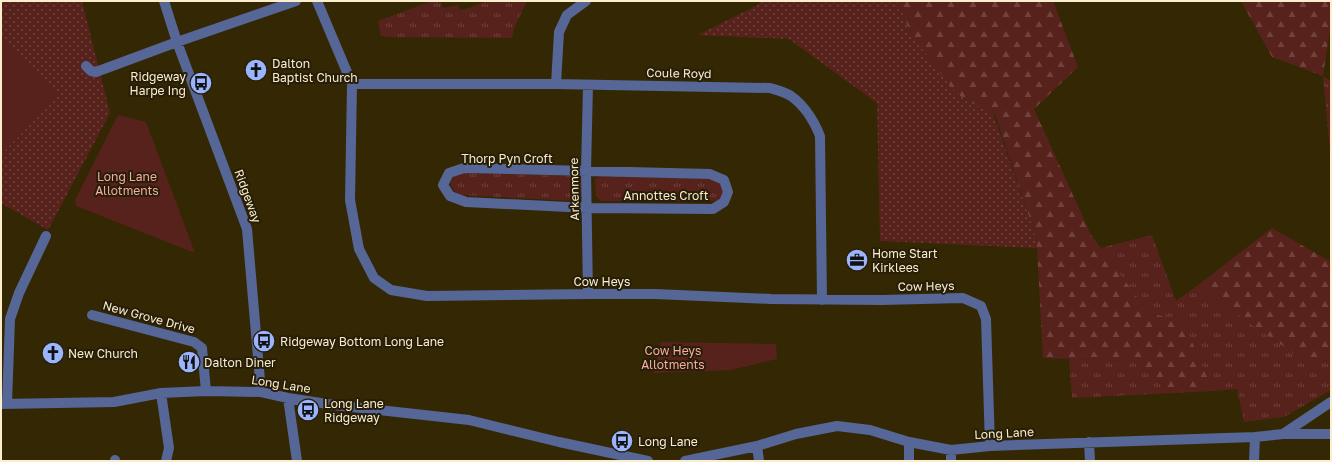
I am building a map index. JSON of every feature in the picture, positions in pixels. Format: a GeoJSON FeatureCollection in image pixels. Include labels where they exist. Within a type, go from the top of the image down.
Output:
{"type":"FeatureCollection","features":[{"type":"Feature","properties":{"kind":"street","name":"Ridgeway"},"geometry":{"type":"LineString","coordinates":[[164,1],[177,42],[247,228],[261,392]]}},
{"type":"Feature","properties":{"kind":"street"},"geometry":{"type":"LineString","coordinates":[[86,66],[91,71],[96,72],[296,1]]}},
{"type":"Feature","properties":{"kind":"street","name":"Cow Heys"},"geometry":{"type":"LineString","coordinates":[[317,1],[352,84],[350,200],[359,249],[374,278],[391,290],[427,296],[655,294],[771,300],[963,298],[981,306],[986,319],[990,446]]}},
{"type":"Feature","properties":{"kind":"street"},"geometry":{"type":"LineString","coordinates":[[556,84],[559,32],[567,15],[586,1]]}},
{"type":"Feature","properties":{"kind":"street","name":"Coule Royd"},"geometry":{"type":"LineString","coordinates":[[352,84],[556,84],[770,88],[790,96],[815,122],[820,136],[822,300]]}},
{"type":"Feature","properties":{"kind":"street","name":"Arkenmore"},"geometry":{"type":"LineString","coordinates":[[588,85],[586,171],[588,208],[588,294]]}},
{"type":"Feature","properties":{"kind":"street","name":"Thorp Pyn Croft"},"geometry":{"type":"LineString","coordinates":[[586,171],[464,168],[449,173],[443,185],[450,196],[466,202],[588,208]]}},
{"type":"Feature","properties":{"kind":"street","name":"Annottes Croft"},"geometry":{"type":"LineString","coordinates":[[586,171],[710,174],[724,180],[728,192],[724,202],[713,209],[588,208]]}},
{"type":"Feature","properties":{"kind":"street"},"geometry":{"type":"LineString","coordinates":[[4,404],[10,319],[19,292],[46,236]]}},
{"type":"Feature","properties":{"kind":"street","name":"New Grove Drive"},"geometry":{"type":"LineString","coordinates":[[92,315],[194,342],[202,348],[206,391]]}},
{"type":"Feature","properties":{"kind":"street","name":"Long Lane"},"geometry":{"type":"LineString","coordinates":[[4,404],[114,402],[161,393],[206,391],[261,392],[334,405],[469,420],[559,442],[648,461]]}},
{"type":"Feature","properties":{"kind":"street"},"geometry":{"type":"LineString","coordinates":[[161,393],[168,448],[166,461]]}},
{"type":"Feature","properties":{"kind":"street"},"geometry":{"type":"LineString","coordinates":[[288,398],[297,461]]}},
{"type":"Feature","properties":{"kind":"street"},"geometry":{"type":"LineString","coordinates":[[1283,434],[1331,402]]}},
{"type":"Feature","properties":{"kind":"street","name":"Long Lane"},"geometry":{"type":"LineString","coordinates":[[685,461],[757,446],[796,434],[837,426],[870,430],[909,442],[951,450],[990,446],[1255,437],[1283,434],[1331,434]]}},
{"type":"Feature","properties":{"kind":"street"},"geometry":{"type":"LineString","coordinates":[[1254,461],[1255,437]]}},
{"type":"Feature","properties":{"kind":"street"},"geometry":{"type":"LineString","coordinates":[[909,442],[909,461]]}},
{"type":"Feature","properties":{"kind":"street"},"geometry":{"type":"LineString","coordinates":[[1090,442],[1090,461]]}},
{"type":"Feature","properties":{"kind":"street"},"geometry":{"type":"LineString","coordinates":[[757,446],[759,461]]}},
{"type":"Feature","properties":{"kind":"street"},"geometry":{"type":"LineString","coordinates":[[951,450],[951,461]]}},
{"type":"Feature","properties":{"kind":"green space"},"geometry":{"type":"Polygon","coordinates":[[[1,1],[82,1],[110,113],[48,230],[1,203],[1,1]]]}},
{"type":"Feature","properties":{"kind":"green space"},"geometry":{"type":"Polygon","coordinates":[[[432,1],[440,1],[443,8],[458,5],[460,10],[487,1],[527,1],[514,28],[512,38],[381,36],[378,21],[432,1]]]}},
{"type":"Feature","properties":{"kind":"green space"},"geometry":{"type":"Polygon","coordinates":[[[761,1],[898,1],[910,33],[956,93],[971,103],[993,113],[1034,231],[1037,248],[880,241],[877,103],[789,39],[698,35],[758,5],[761,1]]]}},
{"type":"Feature","properties":{"kind":"green space"},"geometry":{"type":"Polygon","coordinates":[[[898,1],[1053,1],[1078,67],[1034,109],[1091,235],[1148,312],[1184,323],[1213,391],[1173,393],[1136,361],[1043,358],[1037,248],[1034,231],[995,114],[971,103],[954,92],[910,33],[898,1]]]}},
{"type":"Feature","properties":{"kind":"green space"},"geometry":{"type":"Polygon","coordinates":[[[1241,1],[1331,1],[1331,22],[1323,76],[1272,57],[1241,1]]]}},
{"type":"Feature","properties":{"kind":"green space"},"geometry":{"type":"Polygon","coordinates":[[[1,38],[59,95],[1,155],[1,38]]]}},
{"type":"Feature","properties":{"kind":"green space"},"geometry":{"type":"Polygon","coordinates":[[[1323,76],[1331,81],[1331,162],[1323,76]]]}},
{"type":"Feature","properties":{"kind":"green space","name":"Long Lane Allotments"},"geometry":{"type":"Polygon","coordinates":[[[118,115],[146,122],[195,253],[76,206],[75,200],[118,115]]]}},
{"type":"Feature","properties":{"kind":"green space"},"geometry":{"type":"Polygon","coordinates":[[[462,173],[578,176],[581,179],[581,198],[578,201],[460,195],[456,193],[451,186],[451,182],[455,175],[462,173]]]}},
{"type":"Feature","properties":{"kind":"green space"},"geometry":{"type":"Polygon","coordinates":[[[600,176],[714,179],[717,180],[725,189],[721,196],[714,201],[601,201],[596,196],[595,179],[600,176]]]}},
{"type":"Feature","properties":{"kind":"green space"},"geometry":{"type":"Polygon","coordinates":[[[1272,228],[1331,262],[1331,361],[1300,358],[1197,286],[1272,228]]]}},
{"type":"Feature","properties":{"kind":"green space"},"geometry":{"type":"Polygon","coordinates":[[[1152,235],[1176,301],[1197,286],[1300,358],[1331,361],[1331,390],[1284,417],[1244,422],[1237,389],[1213,391],[1184,323],[1148,312],[1100,248],[1152,235]]]}},
{"type":"Feature","properties":{"kind":"green space","name":"Cow Heys Allotments"},"geometry":{"type":"Polygon","coordinates":[[[661,342],[776,344],[777,359],[731,370],[653,373],[661,342]]]}},
{"type":"Feature","properties":{"kind":"green space"},"geometry":{"type":"Polygon","coordinates":[[[1069,359],[1136,361],[1173,393],[1072,398],[1069,359]]]}},
{"type":"Feature","properties":{"kind":"place","name":"Dalton Baptist Church"},"geometry":{"type":"Point","coordinates":[256,70]}},
{"type":"Feature","properties":{"kind":"place","name":"Ridgeway Harpe Ing"},"geometry":{"type":"Point","coordinates":[201,83]}},
{"type":"Feature","properties":{"kind":"place","name":"Home Start Kirklees"},"geometry":{"type":"Point","coordinates":[857,260]}},
{"type":"Feature","properties":{"kind":"place","name":"Ridgeway Bottom Long Lane"},"geometry":{"type":"Point","coordinates":[264,341]}},
{"type":"Feature","properties":{"kind":"place","name":"New Church"},"geometry":{"type":"Point","coordinates":[53,353]}},
{"type":"Feature","properties":{"kind":"place","name":"Dalton Diner"},"geometry":{"type":"Point","coordinates":[189,362]}},
{"type":"Feature","properties":{"kind":"place","name":"Long Lane Ridgeway"},"geometry":{"type":"Point","coordinates":[308,410]}},
{"type":"Feature","properties":{"kind":"place","name":"Long Lane"},"geometry":{"type":"Point","coordinates":[622,441]}}]}
